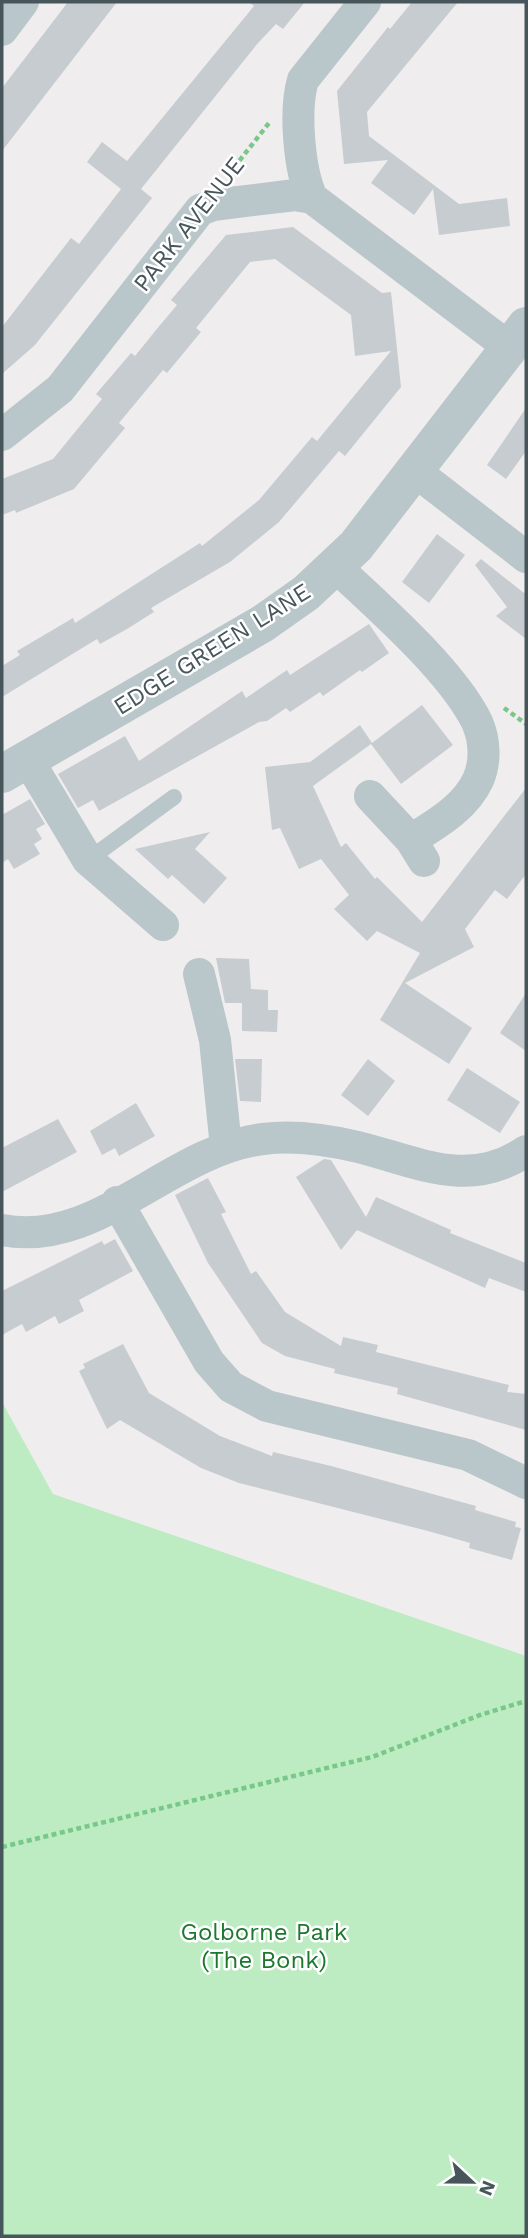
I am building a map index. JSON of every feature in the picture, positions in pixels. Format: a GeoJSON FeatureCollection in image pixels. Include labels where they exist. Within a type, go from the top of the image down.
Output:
{"type":"FeatureCollection","features":[{"type":"Feature","properties":{"kind":"street"},"geometry":{"type":"LineString","coordinates":[[2,30],[23,2]]}},
{"type":"Feature","properties":{"kind":"street"},"geometry":{"type":"LineString","coordinates":[[312,198],[304,180],[298,95],[303,80],[365,2]]}},
{"type":"Feature","properties":{"kind":"street"},"geometry":{"type":"LineString","coordinates":[[200,210],[213,205],[295,195],[312,198],[518,337]]}},
{"type":"Feature","properties":{"kind":"street","name":"PARK AVENUE"},"geometry":{"type":"LineString","coordinates":[[2,435],[60,389],[200,210]]}},
{"type":"Feature","properties":{"kind":"street","name":"EDGE GREEN LANE"},"geometry":{"type":"LineString","coordinates":[[15,767],[262,624],[306,593],[336,567],[415,472],[518,337]]}},
{"type":"Feature","properties":{"kind":"street"},"geometry":{"type":"LineString","coordinates":[[415,472],[526,557]]}},
{"type":"Feature","properties":{"kind":"street"},"geometry":{"type":"LineString","coordinates":[[336,567],[393,620],[441,674],[464,702],[483,739],[484,756],[478,779],[466,799],[442,820],[417,851],[370,796]]}},
{"type":"Feature","properties":{"kind":"street"},"geometry":{"type":"LineString","coordinates":[[15,767],[88,860],[163,925]]}},
{"type":"Feature","properties":{"kind":"street"},"geometry":{"type":"LineString","coordinates":[[199,974],[215,1040],[226,1147]]}},
{"type":"Feature","properties":{"kind":"street"},"geometry":{"type":"LineString","coordinates":[[2,1230],[33,1233],[74,1225],[197,1158],[226,1147],[265,1138],[301,1139],[357,1147],[432,1169],[453,1172],[499,1167],[526,1151]]}},
{"type":"Feature","properties":{"kind":"street"},"geometry":{"type":"LineString","coordinates":[[117,1202],[209,1362],[231,1387],[267,1406],[468,1455],[526,1483]]}},
{"type":"Feature","properties":{"kind":"lane"},"geometry":{"type":"LineString","coordinates":[[88,860],[174,797]]}},
{"type":"Feature","properties":{"kind":"path","name":"PARK AVENUE"},"geometry":{"type":"LineString","coordinates":[[200,210],[303,80]]}},
{"type":"Feature","properties":{"kind":"path"},"geometry":{"type":"LineString","coordinates":[[2,1847],[372,1757],[480,1714],[526,1701]]}},
{"type":"Feature","properties":{"kind":"green space","name":"Golborne Park (The Bonk)"},"geometry":{"type":"Polygon","coordinates":[[[2,1402],[53,1494],[526,1656],[526,2236],[2,2236],[2,1402]]]}},
{"type":"Feature","properties":{"kind":"building"},"geometry":{"type":"Polygon","coordinates":[[[68,2],[117,2],[2,151],[2,88],[68,2]]]}},
{"type":"Feature","properties":{"kind":"building"},"geometry":{"type":"Polygon","coordinates":[[[249,2],[305,2],[283,29],[276,24],[258,43],[141,189],[152,198],[35,345],[2,374],[2,327],[71,238],[79,244],[121,189],[87,162],[102,142],[127,161],[254,6],[249,2]]]}},
{"type":"Feature","properties":{"kind":"building"},"geometry":{"type":"Polygon","coordinates":[[[412,2],[458,2],[367,112],[369,136],[459,204],[507,198],[510,226],[439,235],[433,189],[414,215],[371,183],[388,160],[344,164],[337,91],[388,27],[390,29],[412,2]]]}},
{"type":"Feature","properties":{"kind":"building"},"geometry":{"type":"Polygon","coordinates":[[[293,227],[382,293],[391,292],[401,387],[345,456],[339,451],[279,522],[230,562],[151,608],[154,612],[127,629],[100,644],[97,639],[2,697],[2,666],[20,655],[17,651],[73,618],[75,623],[200,543],[202,546],[259,500],[312,437],[317,441],[391,351],[355,356],[351,315],[275,259],[250,262],[196,328],[201,332],[167,373],[163,370],[119,423],[125,428],[74,489],[16,513],[15,510],[2,515],[2,479],[53,459],[102,399],[96,394],[131,353],[135,356],[177,305],[171,300],[226,235],[293,227]]]}},
{"type":"Feature","properties":{"kind":"building"},"geometry":{"type":"Polygon","coordinates":[[[526,408],[526,451],[506,479],[487,465],[526,408]]]}},
{"type":"Feature","properties":{"kind":"building"},"geometry":{"type":"Polygon","coordinates":[[[437,534],[465,555],[429,603],[402,582],[437,534]]]}},
{"type":"Feature","properties":{"kind":"building"},"geometry":{"type":"Polygon","coordinates":[[[481,559],[524,593],[526,591],[526,639],[496,616],[507,607],[475,565],[481,559]]]}},
{"type":"Feature","properties":{"kind":"building"},"geometry":{"type":"Polygon","coordinates":[[[369,624],[389,653],[362,672],[360,670],[323,696],[320,692],[290,712],[286,708],[267,721],[259,722],[99,811],[93,800],[78,808],[58,774],[125,736],[139,761],[242,691],[246,698],[287,670],[290,675],[369,624]]]}},
{"type":"Feature","properties":{"kind":"building"},"geometry":{"type":"Polygon","coordinates":[[[422,705],[453,745],[401,784],[371,744],[313,786],[341,847],[346,843],[375,879],[377,877],[422,922],[526,788],[526,874],[507,899],[495,890],[465,929],[474,947],[405,983],[472,1028],[449,1064],[380,1020],[420,953],[377,931],[367,941],[334,909],[349,895],[321,859],[299,869],[280,828],[272,830],[265,767],[310,762],[360,725],[372,743],[422,705]]]}},
{"type":"Feature","properties":{"kind":"building"},"geometry":{"type":"Polygon","coordinates":[[[30,799],[45,824],[36,829],[42,839],[34,844],[40,854],[14,869],[8,859],[2,863],[2,815],[30,799]]]}},
{"type":"Feature","properties":{"kind":"building"},"geometry":{"type":"Polygon","coordinates":[[[210,832],[195,849],[227,878],[204,904],[172,875],[168,879],[135,849],[210,832]]]}},
{"type":"Feature","properties":{"kind":"building"},"geometry":{"type":"Polygon","coordinates":[[[216,958],[249,959],[251,989],[268,990],[268,1010],[278,1010],[277,1032],[242,1031],[242,1003],[225,1003],[216,958]]]}},
{"type":"Feature","properties":{"kind":"building"},"geometry":{"type":"Polygon","coordinates":[[[526,993],[526,1051],[500,1033],[526,993]]]}},
{"type":"Feature","properties":{"kind":"building"},"geometry":{"type":"Polygon","coordinates":[[[235,1059],[262,1059],[261,1102],[240,1101],[235,1059]]]}},
{"type":"Feature","properties":{"kind":"building"},"geometry":{"type":"Polygon","coordinates":[[[368,1059],[395,1081],[368,1116],[341,1095],[368,1059]]]}},
{"type":"Feature","properties":{"kind":"building"},"geometry":{"type":"Polygon","coordinates":[[[467,1068],[520,1102],[500,1133],[447,1100],[467,1068]]]}},
{"type":"Feature","properties":{"kind":"building"},"geometry":{"type":"Polygon","coordinates":[[[136,1103],[155,1136],[119,1156],[115,1148],[102,1155],[90,1131],[136,1103]]]}},
{"type":"Feature","properties":{"kind":"building"},"geometry":{"type":"Polygon","coordinates":[[[58,1119],[77,1152],[2,1192],[2,1148],[58,1119]]]}},
{"type":"Feature","properties":{"kind":"building"},"geometry":{"type":"Polygon","coordinates":[[[324,1159],[331,1160],[366,1217],[376,1197],[451,1230],[450,1233],[526,1263],[526,1292],[489,1278],[485,1288],[357,1230],[341,1250],[296,1177],[324,1159]]]}},
{"type":"Feature","properties":{"kind":"building"},"geometry":{"type":"Polygon","coordinates":[[[208,1178],[226,1212],[221,1214],[251,1274],[256,1271],[285,1312],[341,1346],[343,1337],[378,1345],[376,1352],[509,1385],[507,1392],[526,1394],[526,1430],[397,1394],[398,1388],[334,1373],[335,1369],[285,1356],[262,1343],[208,1263],[175,1195],[208,1178]]]}},
{"type":"Feature","properties":{"kind":"building"},"geometry":{"type":"Polygon","coordinates":[[[115,1239],[133,1271],[79,1300],[84,1311],[59,1324],[55,1316],[26,1332],[22,1324],[2,1335],[2,1291],[102,1241],[104,1245],[115,1239]]]}},
{"type":"Feature","properties":{"kind":"building"},"geometry":{"type":"Polygon","coordinates":[[[123,1344],[149,1393],[220,1436],[272,1456],[273,1452],[331,1466],[476,1506],[475,1510],[516,1522],[515,1527],[521,1528],[512,1560],[469,1548],[470,1543],[428,1531],[239,1483],[201,1468],[120,1420],[107,1429],[79,1371],[85,1368],[83,1364],[123,1344]]]}}]}
